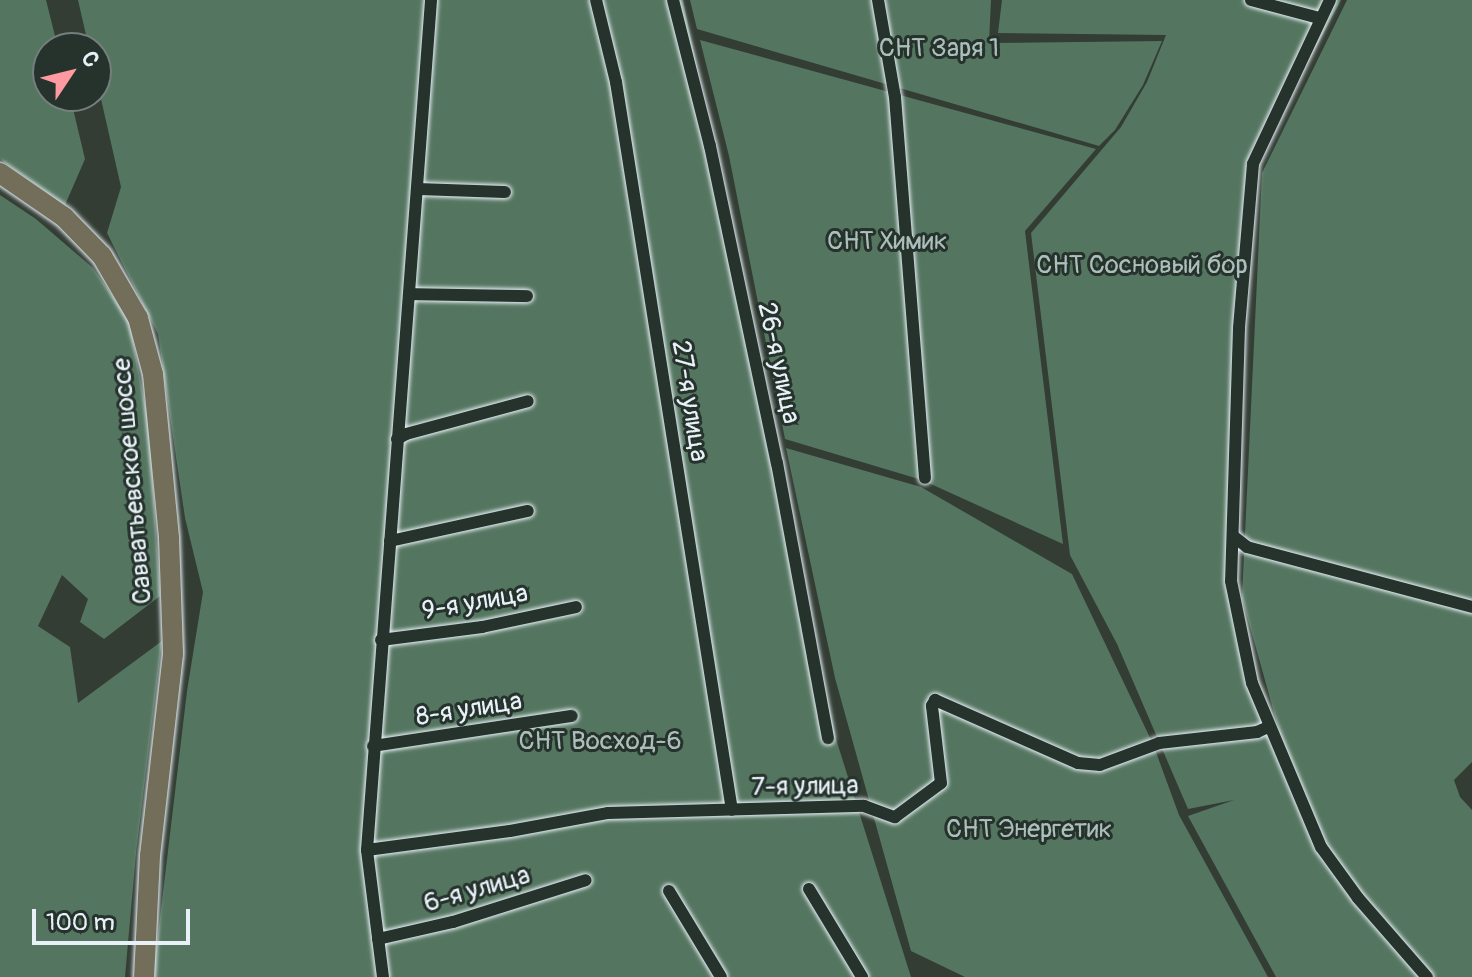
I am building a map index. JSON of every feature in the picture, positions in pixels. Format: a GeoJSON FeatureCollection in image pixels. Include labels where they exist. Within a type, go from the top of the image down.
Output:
{"type":"FeatureCollection","features":[{"type":"Feature","properties":{"kind":"main road","name":"Савватьевское шоссе"},"geometry":{"type":"LineString","coordinates":[[0,173],[64,217],[86,237],[119,280],[138,318],[150,360],[169,538],[173,654],[150,856],[144,977]]}},
{"type":"Feature","properties":{"kind":"street"},"geometry":{"type":"LineString","coordinates":[[383,977],[367,850],[431,0]]}},
{"type":"Feature","properties":{"kind":"street","name":"27-я улица"},"geometry":{"type":"LineString","coordinates":[[596,0],[618,98],[732,810]]}},
{"type":"Feature","properties":{"kind":"street","name":"26-я улица"},"geometry":{"type":"LineString","coordinates":[[673,0],[710,146],[777,463],[828,738]]}},
{"type":"Feature","properties":{"kind":"street"},"geometry":{"type":"LineString","coordinates":[[878,0],[895,97],[925,478]]}},
{"type":"Feature","properties":{"kind":"street"},"geometry":{"type":"LineString","coordinates":[[1251,0],[1319,18]]}},
{"type":"Feature","properties":{"kind":"street"},"geometry":{"type":"LineString","coordinates":[[1330,0],[1319,18],[1289,93],[1253,164],[1239,328],[1231,581],[1252,683],[1321,847],[1358,898],[1427,977]]}},
{"type":"Feature","properties":{"kind":"street"},"geometry":{"type":"LineString","coordinates":[[417,189],[505,192]]}},
{"type":"Feature","properties":{"kind":"street"},"geometry":{"type":"LineString","coordinates":[[409,294],[527,296]]}},
{"type":"Feature","properties":{"kind":"street"},"geometry":{"type":"LineString","coordinates":[[397,439],[528,401]]}},
{"type":"Feature","properties":{"kind":"street"},"geometry":{"type":"LineString","coordinates":[[390,541],[528,511]]}},
{"type":"Feature","properties":{"kind":"street"},"geometry":{"type":"LineString","coordinates":[[1233,536],[1247,547],[1472,607]]}},
{"type":"Feature","properties":{"kind":"street","name":"9-я улица"},"geometry":{"type":"LineString","coordinates":[[381,640],[482,627],[576,607]]}},
{"type":"Feature","properties":{"kind":"street","name":"7-я улица"},"geometry":{"type":"LineString","coordinates":[[367,850],[510,831],[608,813],[864,806],[895,817],[941,783],[932,706],[935,700],[1078,763],[1100,765],[1159,743],[1257,732],[1268,727]]}},
{"type":"Feature","properties":{"kind":"street","name":"8-я улица"},"geometry":{"type":"LineString","coordinates":[[373,746],[572,716]]}},
{"type":"Feature","properties":{"kind":"street","name":"6-я улица"},"geometry":{"type":"LineString","coordinates":[[378,939],[453,922],[586,880]]}},
{"type":"Feature","properties":{"kind":"street"},"geometry":{"type":"LineString","coordinates":[[809,889],[862,977]]}},
{"type":"Feature","properties":{"kind":"street"},"geometry":{"type":"LineString","coordinates":[[669,891],[721,977]]}},
{"type":"Feature","properties":{"kind":"green space"},"geometry":{"type":"Polygon","coordinates":[[[0,0],[46,0],[54,32],[32,32],[32,112],[74,112],[85,159],[65,205],[0,159],[0,0]]]}},
{"type":"Feature","properties":{"kind":"green space","name":"СНТ Восход-6"},"geometry":{"type":"Polygon","coordinates":[[[78,0],[683,0],[836,739],[911,977],[153,977],[187,691],[203,592],[185,518],[158,334],[107,233],[121,187],[104,112],[112,112],[112,32],[85,32],[78,0]]]}},
{"type":"Feature","properties":{"kind":"green space","name":"СНТ Заря 1"},"geometry":{"type":"Polygon","coordinates":[[[690,0],[991,0],[989,43],[1162,41],[1143,85],[1115,130],[1099,146],[697,29],[690,0]]]}},
{"type":"Feature","properties":{"kind":"green space","name":"СНТ Сосновый бор"},"geometry":{"type":"Polygon","coordinates":[[[1002,0],[1341,0],[1256,161],[1225,586],[1293,780],[1242,598],[1262,173],[1347,0],[1472,0],[1472,762],[1454,780],[1460,797],[1472,810],[1472,977],[1276,977],[1188,816],[1234,800],[1188,809],[1117,644],[1070,555],[1031,233],[1121,127],[1147,82],[1166,35],[998,33],[1002,0]]]}},
{"type":"Feature","properties":{"kind":"green space","name":"СНТ Химик"},"geometry":{"type":"Polygon","coordinates":[[[700,40],[1096,149],[1025,231],[1063,544],[922,480],[785,439],[729,156],[700,40]]]}},
{"type":"Feature","properties":{"kind":"green space"},"geometry":{"type":"Polygon","coordinates":[[[0,195],[36,219],[93,268],[129,320],[149,425],[160,596],[104,639],[80,622],[88,599],[62,575],[38,626],[70,647],[78,703],[162,641],[136,853],[125,977],[0,977],[0,195]]]}},
{"type":"Feature","properties":{"kind":"green space","name":"СНТ Энергетик"},"geometry":{"type":"Polygon","coordinates":[[[786,448],[921,487],[1072,574],[1153,744],[1179,815],[1268,977],[965,977],[911,951],[835,678],[786,448]]]}}]}
